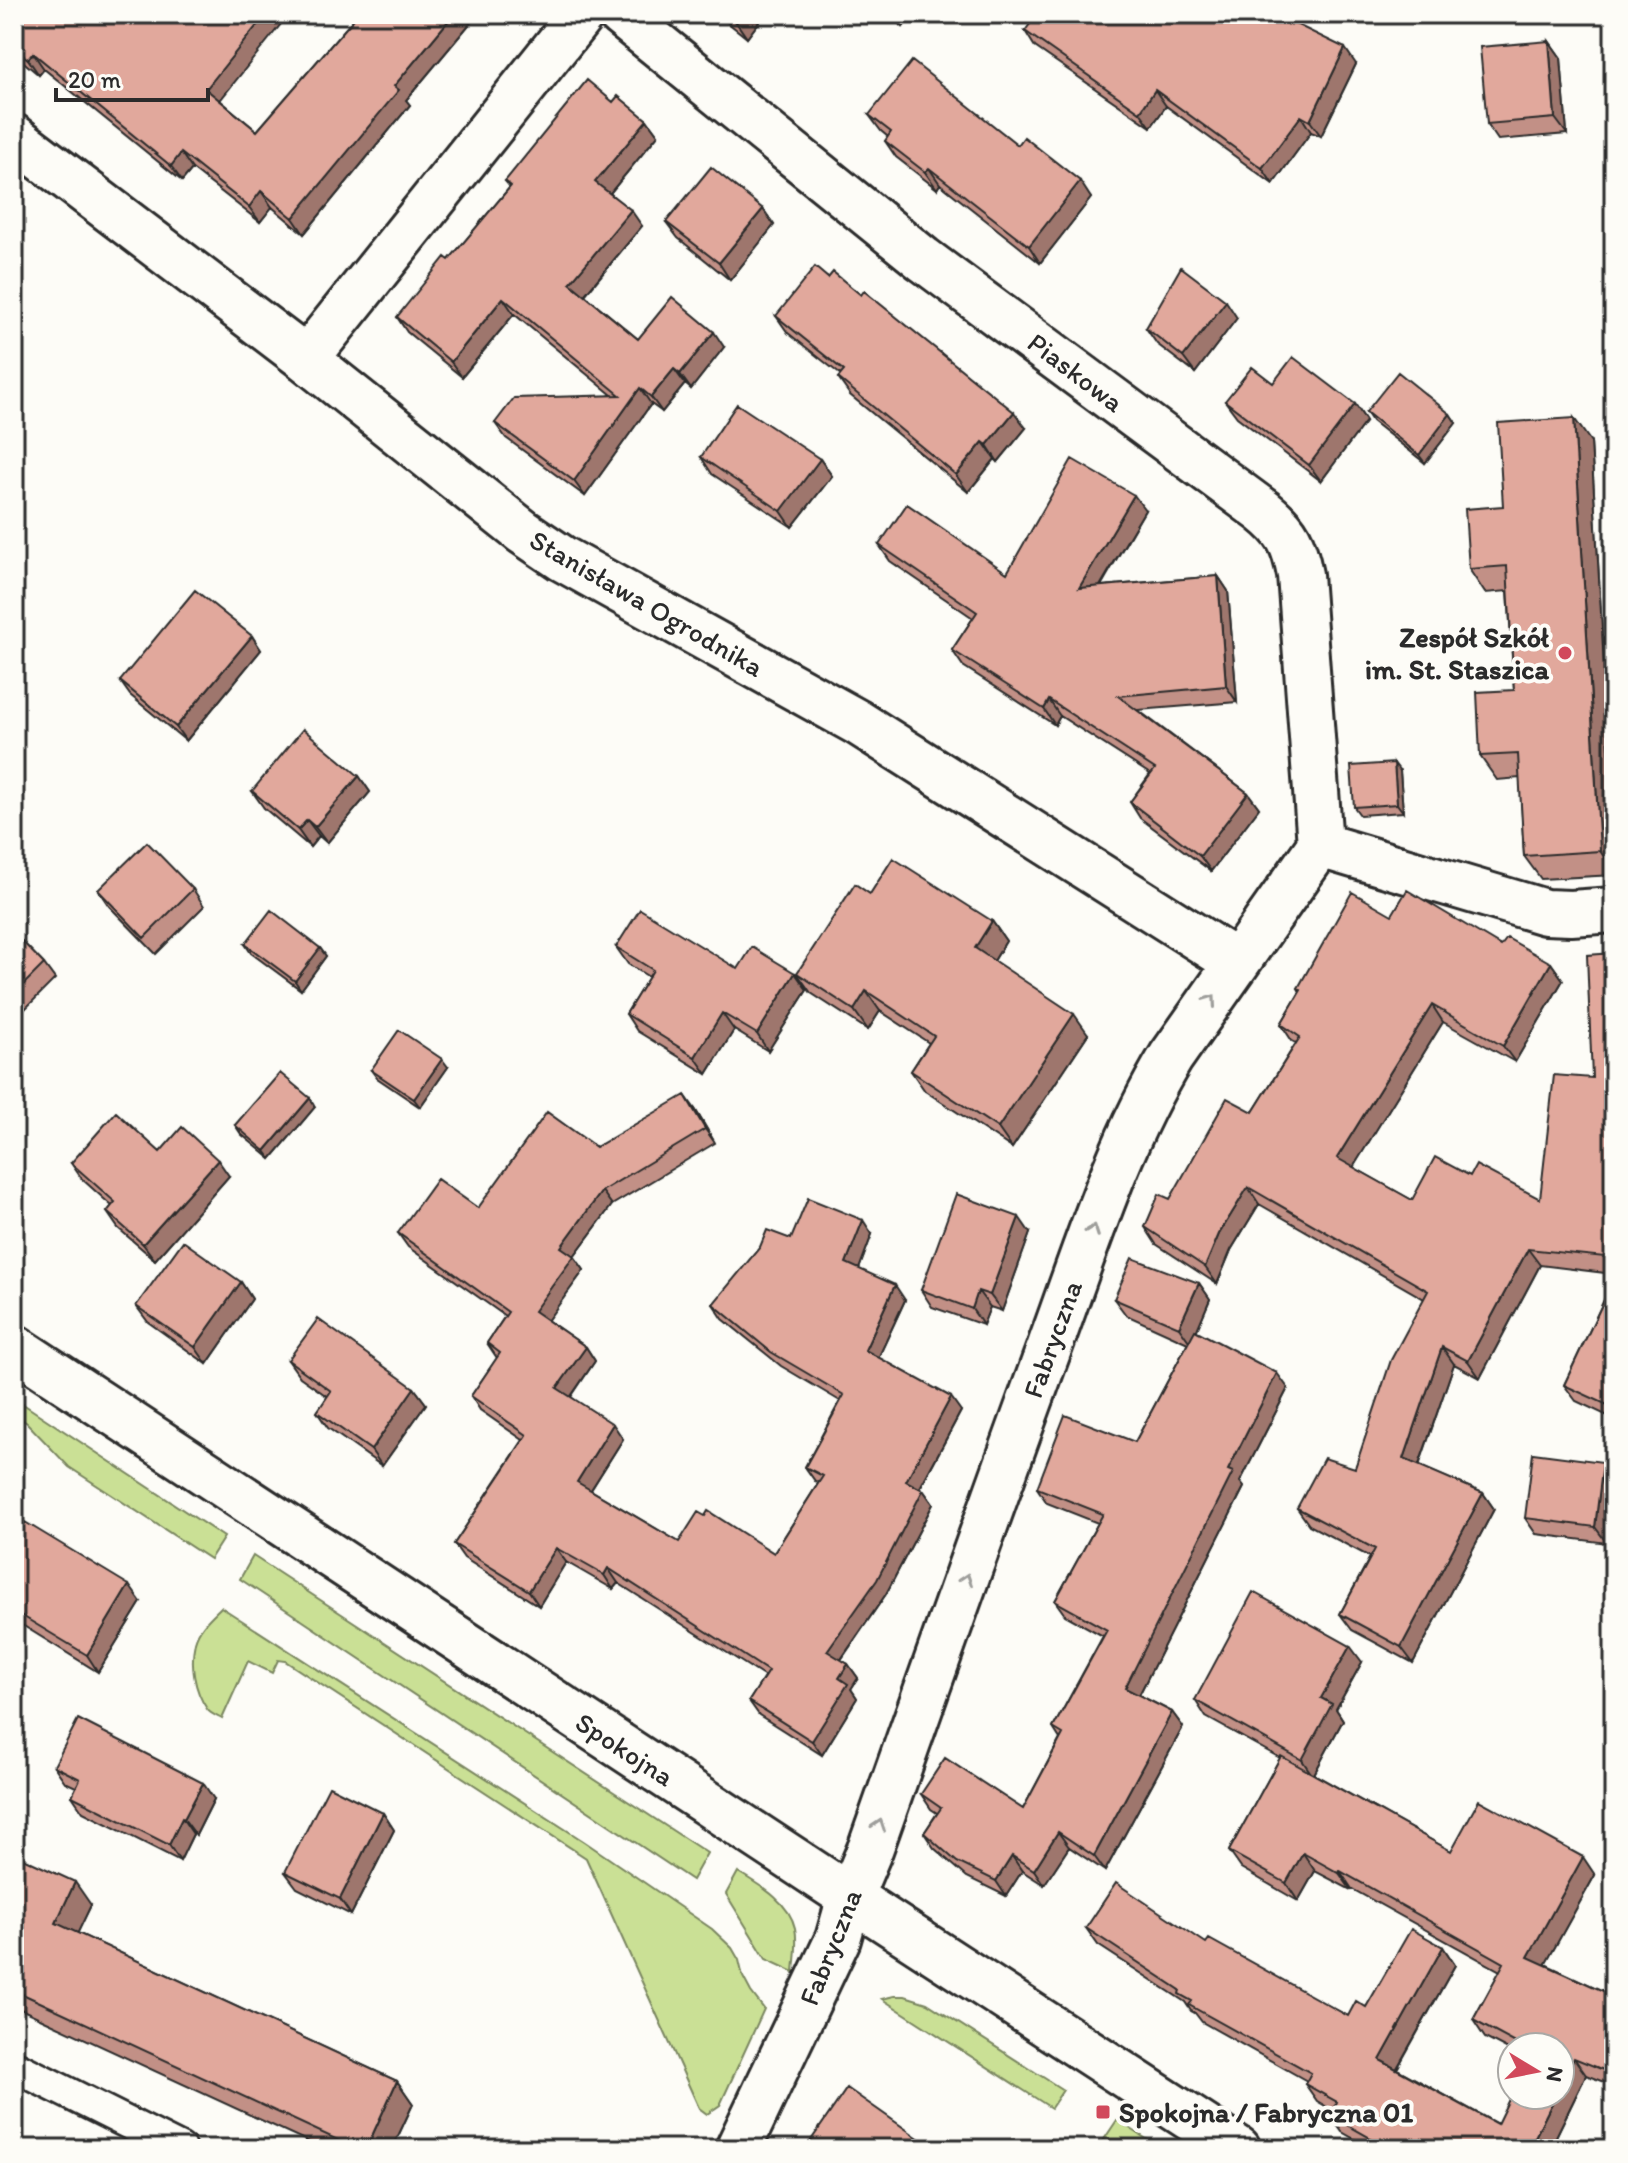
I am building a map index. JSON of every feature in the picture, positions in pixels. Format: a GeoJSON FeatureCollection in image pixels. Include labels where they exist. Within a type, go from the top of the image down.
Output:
{"type":"FeatureCollection","features":[{"type":"Feature","properties":{"kind":"street"},"geometry":{"type":"LineString","coordinates":[[306,359],[582,14]]}},
{"type":"Feature","properties":{"kind":"street","name":"Piaskowa"},"geometry":{"type":"LineString","coordinates":[[620,14],[923,259],[1277,522],[1290,538],[1300,575],[1320,845]]}},
{"type":"Feature","properties":{"kind":"street","name":"Stanisława Ogrodnika"},"geometry":{"type":"LineString","coordinates":[[14,137],[306,359],[523,532],[563,559],[857,722],[1237,963]]}},
{"type":"Feature","properties":{"kind":"street"},"geometry":{"type":"LineString","coordinates":[[1320,845],[1545,912],[1614,910]]}},
{"type":"Feature","properties":{"kind":"street","name":"Fabryczna"},"geometry":{"type":"LineString","coordinates":[[738,2149],[838,1939],[850,1897],[871,1847],[1010,1454],[1122,1154],[1159,1077],[1320,845]]}},
{"type":"Feature","properties":{"kind":"street","name":"Spokojna"},"geometry":{"type":"LineString","coordinates":[[14,1347],[1238,2149]]}},
{"type":"Feature","properties":{"kind":"lane"},"geometry":{"type":"LineString","coordinates":[[14,2066],[180,2149]]}},
{"type":"Feature","properties":{"kind":"green space"},"geometry":{"type":"Polygon","coordinates":[[[14,1398],[224,1537],[210,1559],[69,1467],[27,1423],[14,1414],[14,1398]]]}},
{"type":"Feature","properties":{"kind":"green space"},"geometry":{"type":"Polygon","coordinates":[[[253,1556],[707,1853],[692,1880],[240,1579],[253,1556]]]}},
{"type":"Feature","properties":{"kind":"green space"},"geometry":{"type":"Polygon","coordinates":[[[221,1607],[585,1842],[712,1929],[732,1948],[743,1977],[764,2009],[720,2105],[707,2114],[699,2108],[586,1858],[285,1661],[278,1660],[272,1673],[248,1661],[222,1719],[208,1711],[196,1685],[193,1668],[195,1642],[199,1632],[221,1607]]]}},
{"type":"Feature","properties":{"kind":"green space"},"geometry":{"type":"Polygon","coordinates":[[[738,1872],[772,1895],[792,1918],[796,1939],[794,1972],[766,1959],[726,1894],[738,1872]]]}},
{"type":"Feature","properties":{"kind":"green space"},"geometry":{"type":"Polygon","coordinates":[[[894,1996],[927,2003],[1063,2090],[1051,2108],[882,1999],[894,1996]]]}},
{"type":"Feature","properties":{"kind":"green space"},"geometry":{"type":"Polygon","coordinates":[[[1117,2120],[1162,2149],[1115,2149],[1103,2141],[1117,2120]]]}},
{"type":"Feature","properties":{"kind":"building"},"geometry":{"type":"Polygon","coordinates":[[[14,14],[266,14],[206,89],[257,131],[358,14],[454,14],[394,86],[399,90],[293,218],[261,191],[249,207],[181,153],[171,166],[33,53],[28,59],[14,48],[14,14]]]}},
{"type":"Feature","properties":{"kind":"building"},"geometry":{"type":"Polygon","coordinates":[[[726,14],[743,14],[736,22],[726,14]]]}},
{"type":"Feature","properties":{"kind":"building"},"geometry":{"type":"Polygon","coordinates":[[[1037,14],[1275,14],[1345,48],[1310,121],[1301,116],[1262,168],[1155,90],[1140,112],[1025,31],[1037,14]]]}},
{"type":"Feature","properties":{"kind":"building"},"geometry":{"type":"Polygon","coordinates":[[[1549,41],[1555,118],[1487,124],[1480,47],[1549,41]]]}},
{"type":"Feature","properties":{"kind":"building"},"geometry":{"type":"Polygon","coordinates":[[[912,61],[1018,145],[1024,137],[1080,181],[1029,246],[929,168],[925,172],[885,141],[891,132],[869,115],[912,61]]]}},
{"type":"Feature","properties":{"kind":"building"},"geometry":{"type":"Polygon","coordinates":[[[587,80],[613,102],[618,96],[647,120],[595,182],[631,210],[570,283],[638,339],[672,297],[714,332],[680,374],[674,369],[651,397],[640,388],[574,481],[495,423],[514,398],[620,395],[503,298],[451,362],[397,317],[445,257],[449,260],[511,186],[505,181],[587,80]]]}},
{"type":"Feature","properties":{"kind":"building"},"geometry":{"type":"Polygon","coordinates":[[[711,167],[763,209],[719,263],[666,222],[711,167]]]}},
{"type":"Feature","properties":{"kind":"building"},"geometry":{"type":"Polygon","coordinates":[[[815,267],[828,278],[833,272],[861,295],[864,291],[1014,412],[987,445],[983,442],[956,475],[838,378],[844,371],[776,316],[815,267]]]}},
{"type":"Feature","properties":{"kind":"building"},"geometry":{"type":"Polygon","coordinates":[[[1181,267],[1226,301],[1183,357],[1146,328],[1181,267]]]}},
{"type":"Feature","properties":{"kind":"building"},"geometry":{"type":"Polygon","coordinates":[[[1293,357],[1355,404],[1309,465],[1225,401],[1252,367],[1273,383],[1293,357]]]}},
{"type":"Feature","properties":{"kind":"building"},"geometry":{"type":"Polygon","coordinates":[[[1398,372],[1450,414],[1419,455],[1366,412],[1398,372]]]}},
{"type":"Feature","properties":{"kind":"building"},"geometry":{"type":"Polygon","coordinates":[[[737,404],[820,459],[781,511],[701,457],[737,404]]]}},
{"type":"Feature","properties":{"kind":"building","name":"Zespół Szkół im. St. Staszica"},"geometry":{"type":"Polygon","coordinates":[[[1574,418],[1600,851],[1524,856],[1518,754],[1480,756],[1477,692],[1514,690],[1507,566],[1469,569],[1465,509],[1503,506],[1498,423],[1574,418]]]}},
{"type":"Feature","properties":{"kind":"building"},"geometry":{"type":"Polygon","coordinates":[[[1072,459],[1134,495],[1079,588],[1218,576],[1226,686],[1118,696],[1248,793],[1200,856],[1130,802],[1155,769],[1049,700],[1044,709],[952,650],[977,612],[879,545],[907,504],[1007,573],[1072,459]]]}},
{"type":"Feature","properties":{"kind":"building"},"geometry":{"type":"Polygon","coordinates":[[[195,590],[252,636],[176,727],[120,681],[195,590]]]}},
{"type":"Feature","properties":{"kind":"building"},"geometry":{"type":"Polygon","coordinates":[[[303,729],[359,776],[315,827],[307,820],[298,830],[252,791],[303,729]]]}},
{"type":"Feature","properties":{"kind":"building"},"geometry":{"type":"Polygon","coordinates":[[[1394,763],[1397,804],[1354,807],[1351,766],[1394,763]]]}},
{"type":"Feature","properties":{"kind":"building"},"geometry":{"type":"Polygon","coordinates":[[[147,842],[193,889],[144,938],[98,890],[147,842]]]}},
{"type":"Feature","properties":{"kind":"building"},"geometry":{"type":"Polygon","coordinates":[[[893,858],[992,921],[975,948],[1074,1014],[998,1128],[911,1071],[934,1036],[866,991],[854,1010],[797,973],[855,884],[870,894],[893,858]]]}},
{"type":"Feature","properties":{"kind":"building"},"geometry":{"type":"Polygon","coordinates":[[[1407,890],[1501,946],[1507,938],[1551,963],[1503,1046],[1432,1005],[1337,1158],[1412,1200],[1435,1157],[1470,1176],[1476,1165],[1540,1199],[1554,1075],[1592,1078],[1587,955],[1614,953],[1614,1258],[1528,1249],[1468,1361],[1442,1347],[1404,1459],[1483,1493],[1401,1647],[1340,1614],[1375,1549],[1297,1508],[1324,1458],[1355,1468],[1391,1360],[1428,1291],[1248,1187],[1219,1234],[1205,1267],[1145,1227],[1159,1194],[1170,1199],[1227,1098],[1253,1112],[1300,1037],[1281,1024],[1352,892],[1392,915],[1407,890]]]}},
{"type":"Feature","properties":{"kind":"building"},"geometry":{"type":"Polygon","coordinates":[[[640,909],[738,969],[752,947],[795,973],[757,1034],[722,1013],[695,1057],[626,1014],[653,970],[616,947],[640,909]]]}},
{"type":"Feature","properties":{"kind":"building"},"geometry":{"type":"Polygon","coordinates":[[[271,910],[320,948],[295,981],[245,944],[271,910]]]}},
{"type":"Feature","properties":{"kind":"building"},"geometry":{"type":"Polygon","coordinates":[[[14,933],[44,964],[14,994],[14,933]]]}},
{"type":"Feature","properties":{"kind":"building"},"geometry":{"type":"Polygon","coordinates":[[[399,1030],[442,1059],[414,1099],[371,1070],[399,1030]]]}},
{"type":"Feature","properties":{"kind":"building"},"geometry":{"type":"Polygon","coordinates":[[[280,1073],[310,1098],[265,1151],[235,1125],[280,1073]]]}},
{"type":"Feature","properties":{"kind":"building"},"geometry":{"type":"Polygon","coordinates":[[[685,1095],[705,1129],[602,1191],[561,1247],[574,1256],[534,1311],[586,1347],[557,1388],[613,1424],[577,1482],[679,1542],[698,1512],[705,1516],[708,1511],[774,1553],[823,1476],[805,1467],[844,1395],[771,1352],[713,1304],[760,1247],[767,1230],[791,1239],[808,1198],[863,1220],[846,1263],[895,1285],[865,1350],[951,1397],[906,1481],[923,1490],[877,1580],[827,1651],[848,1664],[839,1678],[848,1684],[812,1741],[749,1701],[768,1671],[608,1568],[604,1575],[556,1548],[529,1591],[454,1544],[527,1435],[471,1396],[500,1353],[487,1343],[508,1312],[398,1233],[437,1179],[478,1208],[547,1112],[596,1147],[685,1095]]]}},
{"type":"Feature","properties":{"kind":"building"},"geometry":{"type":"Polygon","coordinates":[[[116,1112],[160,1152],[182,1127],[218,1160],[143,1244],[107,1212],[115,1202],[71,1163],[116,1112]]]}},
{"type":"Feature","properties":{"kind":"building"},"geometry":{"type":"Polygon","coordinates":[[[956,1194],[1019,1217],[990,1295],[978,1291],[972,1309],[921,1290],[956,1194]]]}},
{"type":"Feature","properties":{"kind":"building"},"geometry":{"type":"Polygon","coordinates":[[[183,1241],[241,1282],[195,1347],[136,1306],[183,1241]]]}},
{"type":"Feature","properties":{"kind":"building"},"geometry":{"type":"Polygon","coordinates":[[[1132,1258],[1199,1283],[1179,1327],[1114,1299],[1132,1258]]]}},
{"type":"Feature","properties":{"kind":"building"},"geometry":{"type":"Polygon","coordinates":[[[1614,1279],[1614,1408],[1564,1385],[1614,1279]]]}},
{"type":"Feature","properties":{"kind":"building"},"geometry":{"type":"Polygon","coordinates":[[[318,1319],[414,1388],[371,1450],[317,1412],[331,1391],[288,1360],[318,1319]]]}},
{"type":"Feature","properties":{"kind":"building"},"geometry":{"type":"Polygon","coordinates":[[[1195,1330],[1277,1373],[1228,1470],[1233,1472],[1125,1688],[1172,1712],[1094,1856],[1058,1832],[1034,1870],[1012,1856],[996,1881],[957,1862],[924,1833],[941,1808],[921,1794],[945,1758],[1023,1809],[1063,1734],[1053,1728],[1107,1630],[1055,1601],[1103,1514],[1037,1488],[1065,1415],[1135,1442],[1195,1330]]]}},
{"type":"Feature","properties":{"kind":"building"},"geometry":{"type":"Polygon","coordinates":[[[1533,1453],[1603,1462],[1595,1527],[1525,1518],[1533,1453]]]}},
{"type":"Feature","properties":{"kind":"building"},"geometry":{"type":"Polygon","coordinates":[[[25,1522],[129,1585],[87,1655],[14,1611],[14,1541],[25,1522]]]}},
{"type":"Feature","properties":{"kind":"building"},"geometry":{"type":"Polygon","coordinates":[[[1253,1592],[1350,1646],[1321,1698],[1332,1704],[1302,1760],[1195,1700],[1253,1592]]]}},
{"type":"Feature","properties":{"kind":"building"},"geometry":{"type":"Polygon","coordinates":[[[78,1719],[203,1783],[169,1845],[72,1796],[80,1779],[54,1766],[78,1719]]]}},
{"type":"Feature","properties":{"kind":"building"},"geometry":{"type":"Polygon","coordinates":[[[1281,1756],[1451,1851],[1479,1800],[1583,1857],[1528,1957],[1603,1991],[1608,1980],[1614,1982],[1614,2066],[1611,2073],[1576,2059],[1576,2031],[1496,2032],[1473,2020],[1504,1963],[1303,1853],[1286,1883],[1229,1851],[1281,1756]]]}},
{"type":"Feature","properties":{"kind":"building"},"geometry":{"type":"Polygon","coordinates":[[[329,1786],[383,1813],[340,1899],[285,1872],[329,1786]]]}},
{"type":"Feature","properties":{"kind":"building"},"geometry":{"type":"Polygon","coordinates":[[[14,1854],[75,1882],[56,1923],[397,2081],[366,2149],[357,2149],[14,1990],[14,1854]]]}},
{"type":"Feature","properties":{"kind":"building"},"geometry":{"type":"Polygon","coordinates":[[[1116,1883],[1206,1943],[1209,1939],[1348,2016],[1356,2001],[1366,2007],[1411,1929],[1443,1947],[1380,2060],[1497,2124],[1503,2111],[1548,2111],[1529,2149],[1381,2149],[1370,2143],[1372,2139],[1330,2115],[1337,2102],[1305,2084],[1311,2073],[1189,2005],[1192,2001],[1179,1994],[1180,1990],[1086,1928],[1116,1883]]]}},
{"type":"Feature","properties":{"kind":"building"},"geometry":{"type":"Polygon","coordinates":[[[847,2088],[934,2149],[805,2149],[847,2088]]]}},
{"type":"Feature","properties":{"kind":"place","name":"Zespół Szkół im. St. Staszica"},"geometry":{"type":"Point","coordinates":[1565,653]}},
{"type":"Feature","properties":{"kind":"place","name":"Spokojna / Fabryczna 01"},"geometry":{"type":"Point","coordinates":[1103,2112]}}]}
